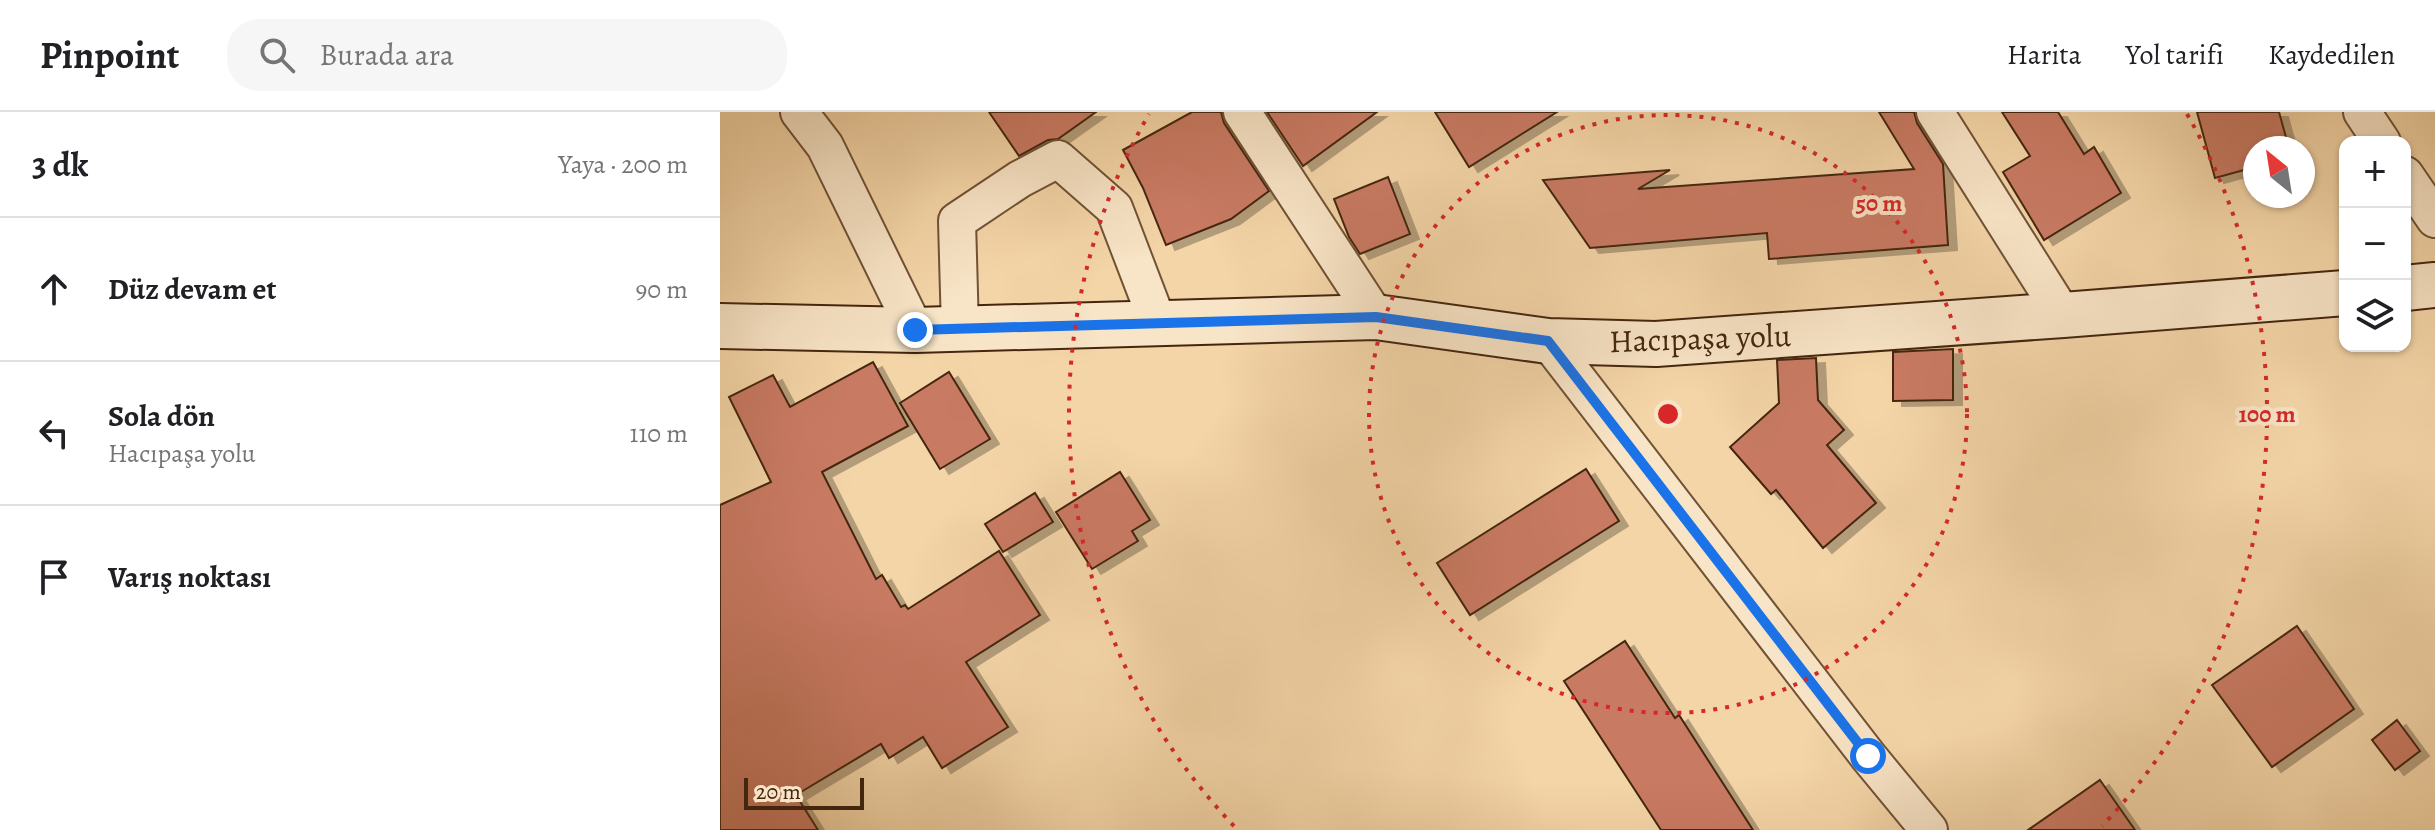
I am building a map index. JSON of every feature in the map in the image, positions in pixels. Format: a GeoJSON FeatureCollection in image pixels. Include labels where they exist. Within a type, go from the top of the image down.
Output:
{"type":"FeatureCollection","features":[{"type":"Feature","properties":{"kind":"main road"},"geometry":{"type":"LineString","coordinates":[[2411,287],[2435,285]]}},
{"type":"Feature","properties":{"kind":"main road","name":"Hacıpaşa yolu"},"geometry":{"type":"LineString","coordinates":[[720,326],[915,330],[1376,317],[1548,341],[1656,344],[2339,293]]}},
{"type":"Feature","properties":{"kind":"street"},"geometry":{"type":"LineString","coordinates":[[799,112],[825,146],[915,330]]}},
{"type":"Feature","properties":{"kind":"street"},"geometry":{"type":"LineString","coordinates":[[1242,112],[1376,317]]}},
{"type":"Feature","properties":{"kind":"street"},"geometry":{"type":"LineString","coordinates":[[1935,112],[2063,315]]}},
{"type":"Feature","properties":{"kind":"street"},"geometry":{"type":"LineString","coordinates":[[2362,112],[2378,136]]}},
{"type":"Feature","properties":{"kind":"street"},"geometry":{"type":"LineString","coordinates":[[960,329],[957,221],[1020,179],[1058,159],[1114,208],[1158,323]]}},
{"type":"Feature","properties":{"kind":"street"},"geometry":{"type":"LineString","coordinates":[[2411,184],[2435,219]]}},
{"type":"Feature","properties":{"kind":"street"},"geometry":{"type":"LineString","coordinates":[[1548,341],[1868,756],[1929,830]]}},
{"type":"Feature","properties":{"kind":"building"},"geometry":{"type":"Polygon","coordinates":[[[989,112],[1096,112],[1058,139],[1048,140],[1019,156],[989,112]]]}},
{"type":"Feature","properties":{"kind":"building"},"geometry":{"type":"Polygon","coordinates":[[[1192,112],[1221,112],[1224,123],[1269,191],[1231,219],[1166,245],[1143,188],[1123,150],[1192,112]]]}},
{"type":"Feature","properties":{"kind":"building"},"geometry":{"type":"Polygon","coordinates":[[[1267,112],[1377,112],[1303,166],[1267,112]]]}},
{"type":"Feature","properties":{"kind":"building"},"geometry":{"type":"Polygon","coordinates":[[[1435,112],[1557,112],[1469,167],[1435,112]]]}},
{"type":"Feature","properties":{"kind":"building"},"geometry":{"type":"Polygon","coordinates":[[[1879,112],[1914,112],[1917,123],[1943,164],[1948,245],[1769,259],[1767,233],[1590,248],[1543,180],[1670,170],[1638,189],[1914,169],[1879,112]]]}},
{"type":"Feature","properties":{"kind":"building"},"geometry":{"type":"Polygon","coordinates":[[[2002,112],[2058,112],[2084,154],[2094,147],[2121,193],[2044,240],[2003,172],[2030,156],[2002,112]]]}},
{"type":"Feature","properties":{"kind":"building"},"geometry":{"type":"Polygon","coordinates":[[[2197,112],[2279,112],[2286,136],[2243,136],[2243,170],[2215,178],[2197,112]]]}},
{"type":"Feature","properties":{"kind":"building"},"geometry":{"type":"Polygon","coordinates":[[[1388,177],[1410,234],[1360,254],[1349,237],[1334,199],[1388,177]]]}},
{"type":"Feature","properties":{"kind":"building"},"geometry":{"type":"Polygon","coordinates":[[[1953,349],[1953,400],[1893,401],[1893,352],[1953,349]]]}},
{"type":"Feature","properties":{"kind":"building"},"geometry":{"type":"Polygon","coordinates":[[[1816,358],[1818,400],[1844,430],[1827,445],[1876,503],[1823,548],[1776,490],[1771,494],[1730,447],[1779,403],[1777,360],[1816,358]]]}},
{"type":"Feature","properties":{"kind":"building"},"geometry":{"type":"Polygon","coordinates":[[[873,362],[908,426],[822,472],[876,579],[882,575],[901,607],[905,605],[908,609],[999,551],[1040,615],[966,662],[1008,727],[942,768],[923,737],[889,758],[881,744],[796,795],[818,830],[720,830],[720,505],[771,482],[729,397],[773,375],[790,407],[873,362]]]}},
{"type":"Feature","properties":{"kind":"building"},"geometry":{"type":"Polygon","coordinates":[[[949,372],[990,439],[940,469],[900,403],[949,372]]]}},
{"type":"Feature","properties":{"kind":"building"},"geometry":{"type":"Polygon","coordinates":[[[1586,469],[1619,521],[1470,615],[1437,563],[1586,469]]]}},
{"type":"Feature","properties":{"kind":"building"},"geometry":{"type":"Polygon","coordinates":[[[1120,472],[1150,520],[1132,531],[1138,541],[1092,569],[1056,512],[1120,472]]]}},
{"type":"Feature","properties":{"kind":"building"},"geometry":{"type":"Polygon","coordinates":[[[1035,493],[1053,522],[1003,552],[985,524],[1035,493]]]}},
{"type":"Feature","properties":{"kind":"building"},"geometry":{"type":"Polygon","coordinates":[[[2297,626],[2354,709],[2272,767],[2212,685],[2297,626]]]}},
{"type":"Feature","properties":{"kind":"building"},"geometry":{"type":"Polygon","coordinates":[[[1625,641],[1675,718],[1679,715],[1753,830],[1661,830],[1564,681],[1625,641]]]}},
{"type":"Feature","properties":{"kind":"building"},"geometry":{"type":"Polygon","coordinates":[[[2397,720],[2420,751],[2395,770],[2372,740],[2397,720]]]}},
{"type":"Feature","properties":{"kind":"building"},"geometry":{"type":"Polygon","coordinates":[[[2100,780],[2135,830],[2028,830],[2100,780]]]}},
{"type":"Feature","properties":{"kind":"route"},"geometry":{"type":"LineString","coordinates":[[915,330],[1376,317],[1548,341],[1868,756]]}}]}
